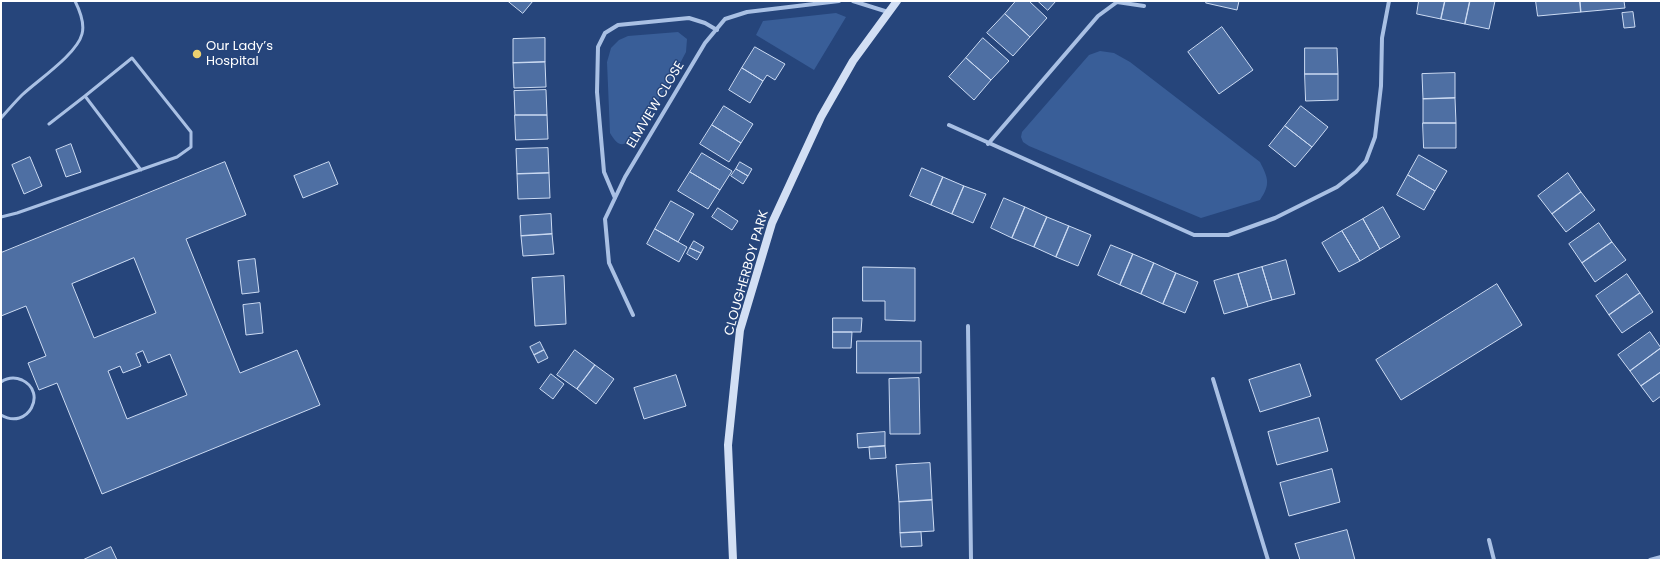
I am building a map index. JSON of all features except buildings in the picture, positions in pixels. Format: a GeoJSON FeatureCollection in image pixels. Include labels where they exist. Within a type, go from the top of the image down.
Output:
{"type":"FeatureCollection","features":[{"type":"Feature","properties":{"kind":"street","name":"ELMVIEW CLOSE"},"geometry":{"type":"LineString","coordinates":[[633,315],[609,263],[605,219],[625,177],[701,50],[725,19],[748,12],[839,1]]}},
{"type":"Feature","properties":{"kind":"street"},"geometry":{"type":"LineString","coordinates":[[853,1],[888,12]]}},
{"type":"Feature","properties":{"kind":"street","name":"CLOUGHERBOY PARK"},"geometry":{"type":"LineString","coordinates":[[733,560],[728,445],[740,330],[772,223],[821,117],[853,62],[897,1]]}},
{"type":"Feature","properties":{"kind":"street"},"geometry":{"type":"LineString","coordinates":[[949,125],[988,144],[1194,235],[1228,235],[1275,218],[1336,187],[1356,172],[1366,161],[1376,137],[1381,86],[1382,38],[1390,1]]}},
{"type":"Feature","properties":{"kind":"street"},"geometry":{"type":"LineString","coordinates":[[988,144],[1098,16],[1117,2],[1144,6]]}},
{"type":"Feature","properties":{"kind":"street"},"geometry":{"type":"LineString","coordinates":[[615,198],[604,172],[597,92],[598,47],[605,34],[618,25],[689,18],[705,23],[717,30]]}},
{"type":"Feature","properties":{"kind":"street"},"geometry":{"type":"LineString","coordinates":[[968,326],[971,560]]}},
{"type":"Feature","properties":{"kind":"street"},"geometry":{"type":"LineString","coordinates":[[1213,379],[1268,560]]}},
{"type":"Feature","properties":{"kind":"street"},"geometry":{"type":"LineString","coordinates":[[1489,540],[1494,560]]}},
{"type":"Feature","properties":{"kind":"street"},"geometry":{"type":"LineString","coordinates":[[1650,560],[1661,557]]}},
{"type":"Feature","properties":{"kind":"lane"},"geometry":{"type":"LineString","coordinates":[[1,118],[22,95],[69,54],[78,44],[82,34],[83,23],[75,1]]}},
{"type":"Feature","properties":{"kind":"lane"},"geometry":{"type":"LineString","coordinates":[[1,217],[177,157],[191,147],[191,132],[132,58],[49,124]]}},
{"type":"Feature","properties":{"kind":"lane"},"geometry":{"type":"LineString","coordinates":[[85,96],[141,170]]}},
{"type":"Feature","properties":{"kind":"lane"},"geometry":{"type":"LineString","coordinates":[[1,382],[11,378],[24,380],[32,390],[34,402],[27,414],[21,418],[7,418],[1,414]]}},
{"type":"Feature","properties":{"kind":"shaded area"},"geometry":{"type":"Polygon","coordinates":[[[836,13],[846,17],[814,70],[756,35],[763,21],[836,13]]]}},
{"type":"Feature","properties":{"kind":"shaded area"},"geometry":{"type":"Polygon","coordinates":[[[678,32],[687,39],[686,52],[676,71],[636,136],[624,144],[619,143],[610,133],[607,62],[611,48],[619,40],[628,36],[678,32]]]}},
{"type":"Feature","properties":{"kind":"shaded area"},"geometry":{"type":"Polygon","coordinates":[[[1100,51],[1114,53],[1130,62],[1260,162],[1265,172],[1267,185],[1266,190],[1260,200],[1201,218],[1029,146],[1023,142],[1021,137],[1022,132],[1089,55],[1100,51]]]}},
{"type":"Feature","properties":{"kind":"place","name":"Our Lady’s Hospital"},"geometry":{"type":"Point","coordinates":[197,54]}}]}
